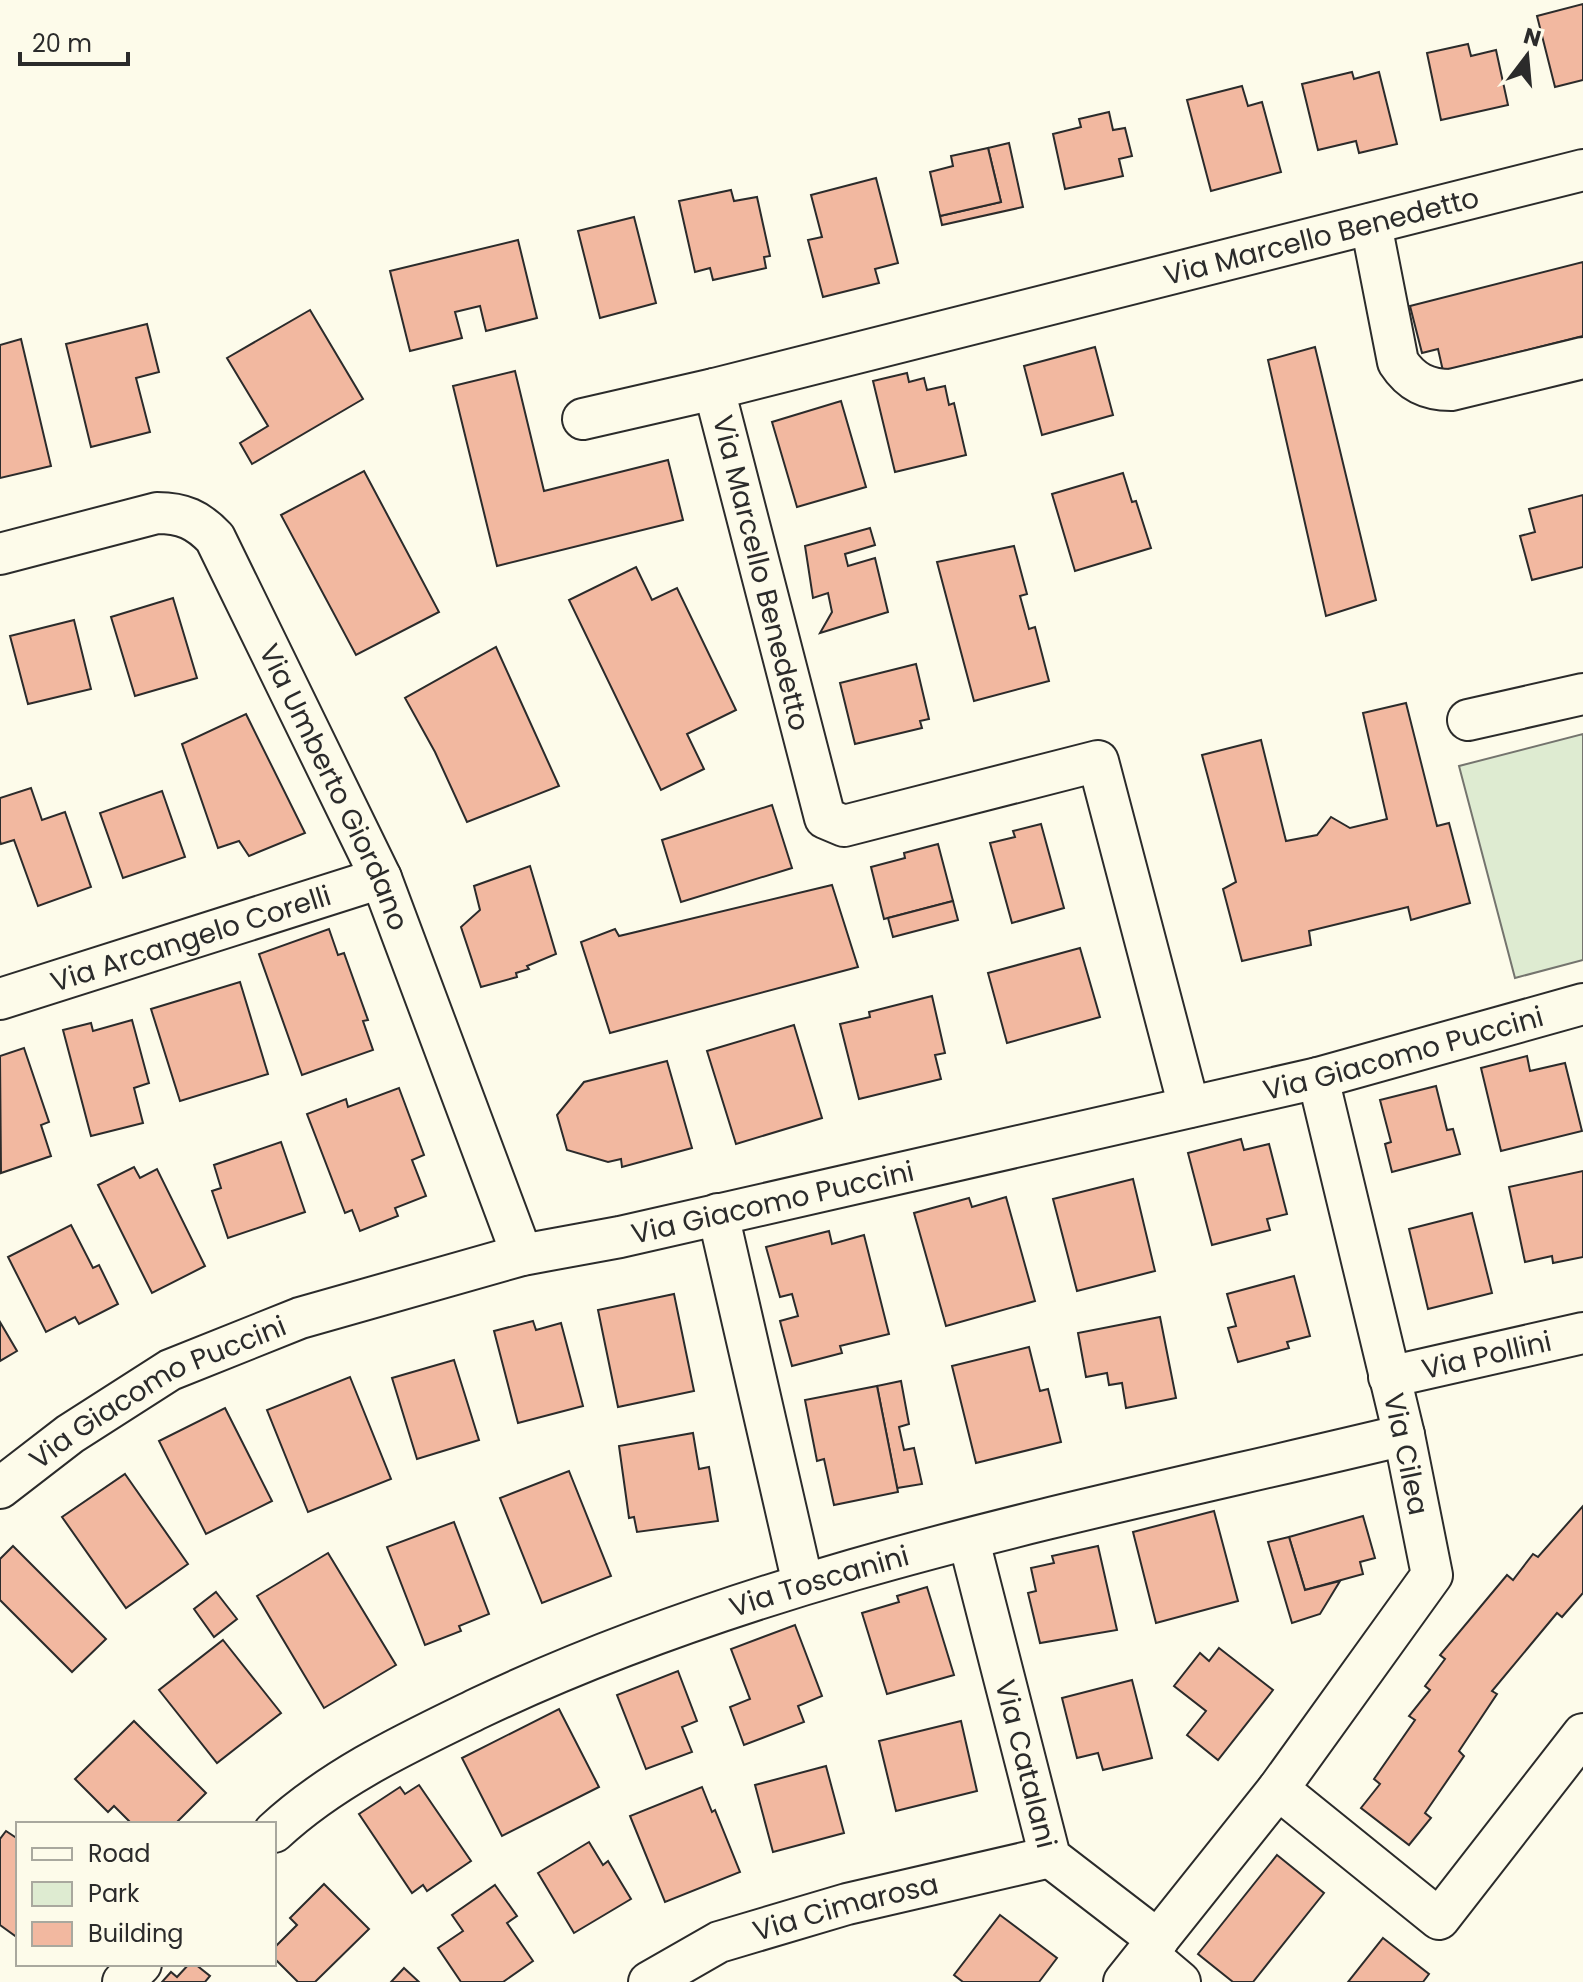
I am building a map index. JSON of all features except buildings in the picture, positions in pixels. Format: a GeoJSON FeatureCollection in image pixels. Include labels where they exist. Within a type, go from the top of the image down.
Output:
{"type":"FeatureCollection","features":[{"type":"Feature","properties":{"kind":"street","name":"Via Marcello Benedetto"},"geometry":{"type":"LineString","coordinates":[[1189,1107],[1098,761],[844,826],[825,818],[714,389],[1583,170]]}},
{"type":"Feature","properties":{"kind":"street"},"geometry":{"type":"LineString","coordinates":[[1371,224],[1398,362],[1412,379],[1436,390],[1451,390],[1583,358]]}},
{"type":"Feature","properties":{"kind":"street"},"geometry":{"type":"LineString","coordinates":[[583,419],[714,389]]}},
{"type":"Feature","properties":{"kind":"street","name":"Via Umberto Giordano"},"geometry":{"type":"LineString","coordinates":[[0,554],[157,513],[184,515],[215,538],[381,878],[522,1255]]}},
{"type":"Feature","properties":{"kind":"street"},"geometry":{"type":"LineString","coordinates":[[1468,720],[1583,694]]}},
{"type":"Feature","properties":{"kind":"street","name":"Via Arcangelo Corelli"},"geometry":{"type":"LineString","coordinates":[[0,999],[381,878]]}},
{"type":"Feature","properties":{"kind":"street","name":"Via Giacomo Puccini"},"geometry":{"type":"LineString","coordinates":[[0,1488],[70,1434],[170,1370],[300,1318],[522,1255],[718,1214],[1318,1078],[1583,1004]]}},
{"type":"Feature","properties":{"kind":"street","name":"Via Cilea"},"geometry":{"type":"LineString","coordinates":[[1143,1959],[1278,1789],[1432,1575],[1404,1435],[1318,1078]]}},
{"type":"Feature","properties":{"kind":"street"},"geometry":{"type":"LineString","coordinates":[[718,1214],[803,1584]]}},
{"type":"Feature","properties":{"kind":"street","name":"Via Pollini"},"geometry":{"type":"LineString","coordinates":[[1389,1377],[1583,1333]]}},
{"type":"Feature","properties":{"kind":"street","name":"Via Toscanini"},"geometry":{"type":"LineString","coordinates":[[276,1831],[345,1779],[424,1735],[555,1672],[803,1584],[1404,1435]]}},
{"type":"Feature","properties":{"kind":"street","name":"Via Catalani"},"geometry":{"type":"LineString","coordinates":[[969,1541],[1050,1857],[1143,1959]]}},
{"type":"Feature","properties":{"kind":"street"},"geometry":{"type":"LineString","coordinates":[[1278,1789],[1439,1919],[1583,1734]]}},
{"type":"Feature","properties":{"kind":"street","name":"Via Cimarosa"},"geometry":{"type":"LineString","coordinates":[[649,1982],[719,1942],[847,1904],[1050,1857]]}},
{"type":"Feature","properties":{"kind":"street"},"geometry":{"type":"LineString","coordinates":[[1143,1959],[1180,1982]]}},
{"type":"Feature","properties":{"kind":"street"},"geometry":{"type":"LineString","coordinates":[[123,1982],[139,1966]]}},
{"type":"Feature","properties":{"kind":"green space"},"geometry":{"type":"Polygon","coordinates":[[[1583,734],[1583,960],[1515,978],[1459,766],[1583,734]]]}}]}
